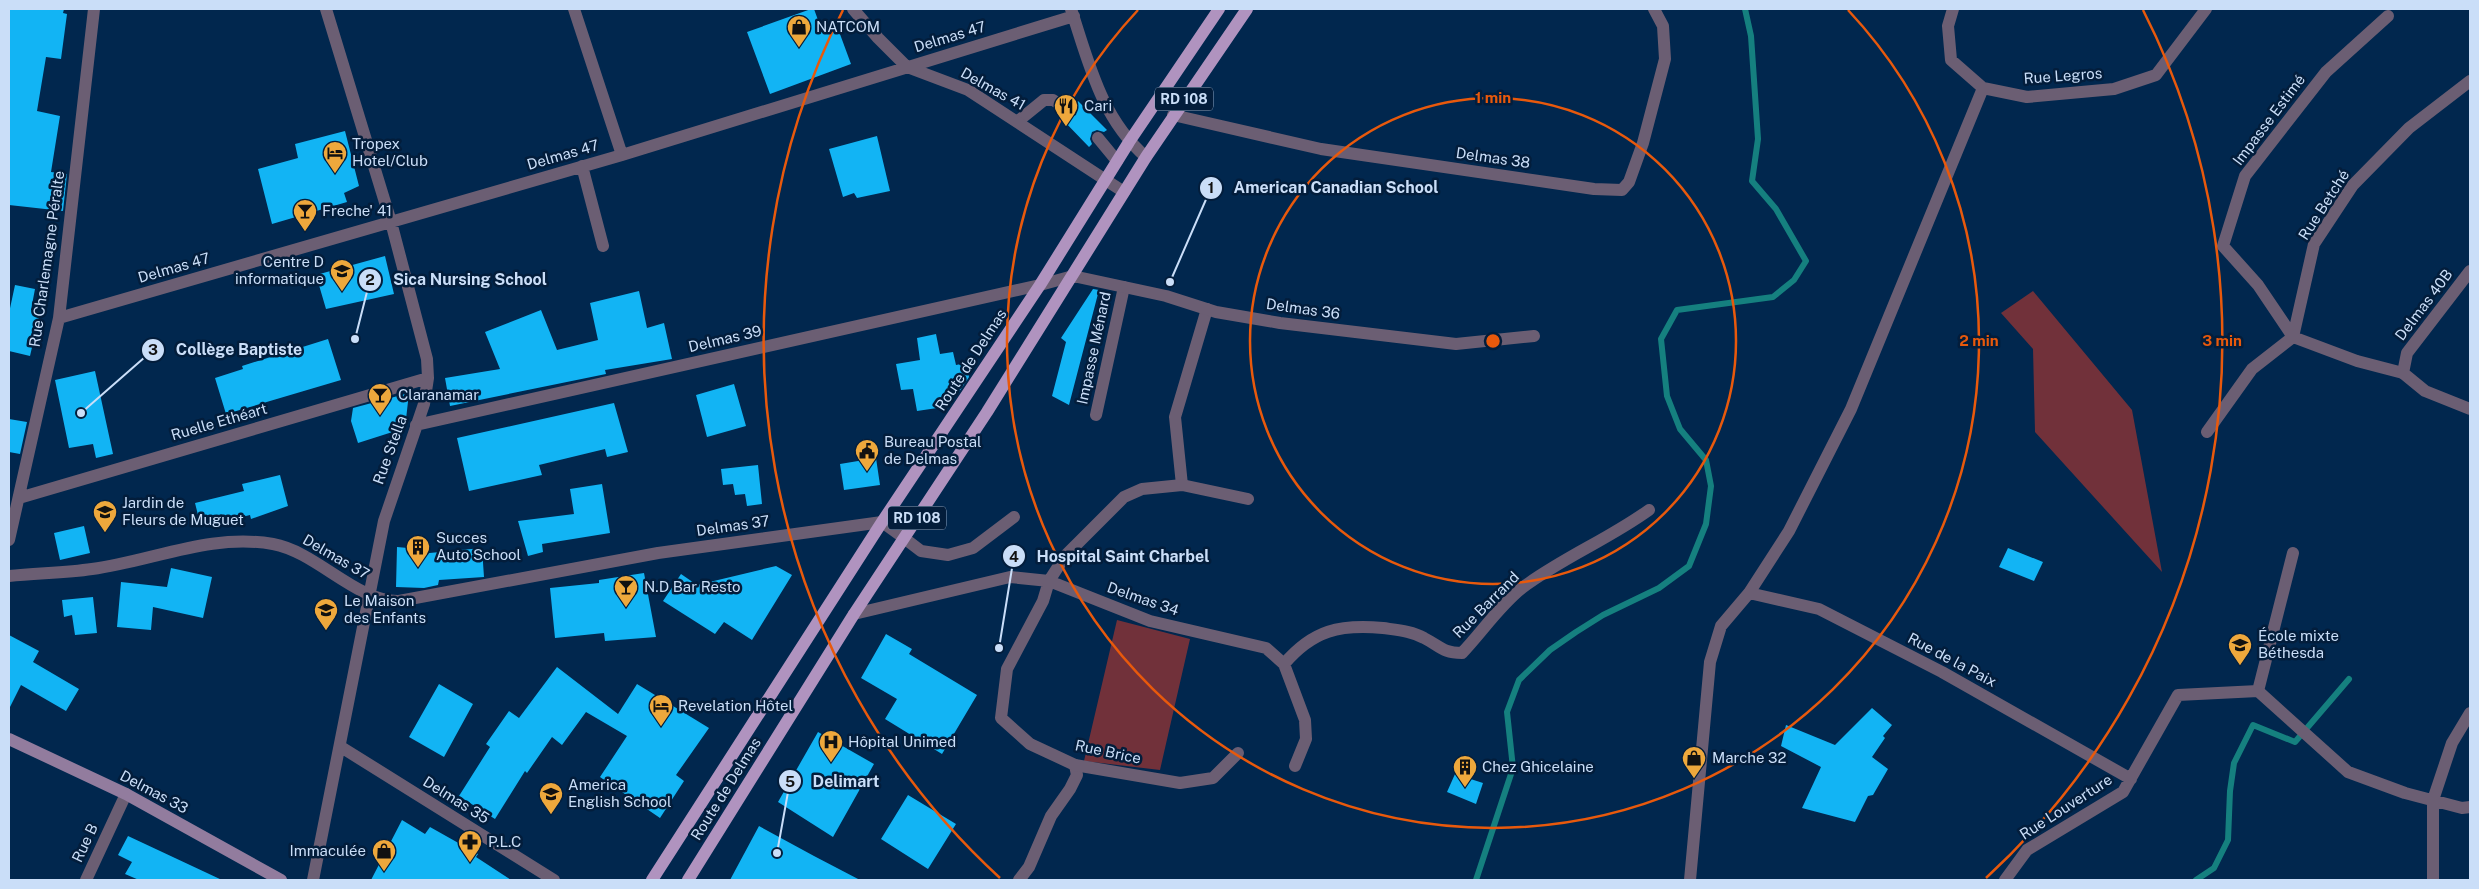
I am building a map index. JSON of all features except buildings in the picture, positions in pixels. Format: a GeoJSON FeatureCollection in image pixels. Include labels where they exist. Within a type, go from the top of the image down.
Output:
{"type":"FeatureCollection","features":[{"type":"Feature","properties":{"kind":"main road","name":"Route de Delmas"},"geometry":{"type":"LineString","coordinates":[[652,880],[882,522],[1040,285],[1129,142],[1219,9]]}},
{"type":"Feature","properties":{"kind":"main road","name":"Route de Delmas"},"geometry":{"type":"LineString","coordinates":[[688,880],[854,614],[1073,276],[1146,157],[1247,9]]}},
{"type":"Feature","properties":{"kind":"main road","name":"Delmas 33"},"geometry":{"type":"LineString","coordinates":[[9,739],[126,794],[281,880]]}},
{"type":"Feature","properties":{"kind":"street","name":"Rue Charlemagne Péralte"},"geometry":{"type":"LineString","coordinates":[[9,540],[20,498],[59,318],[94,9]]}},
{"type":"Feature","properties":{"kind":"street","name":"Rue Stella"},"geometry":{"type":"LineString","coordinates":[[313,880],[341,747],[369,595],[390,500],[424,404],[428,378],[427,359],[391,222],[326,9]]}},
{"type":"Feature","properties":{"kind":"street"},"geometry":{"type":"LineString","coordinates":[[574,9],[622,155]]}},
{"type":"Feature","properties":{"kind":"street","name":"Delmas 41"},"geometry":{"type":"LineString","coordinates":[[853,9],[907,67],[968,90],[1124,192]]}},
{"type":"Feature","properties":{"kind":"street","name":"Delmas 38"},"geometry":{"type":"LineString","coordinates":[[1173,115],[1321,149],[1594,189],[1622,190],[1628,182],[1643,143],[1665,59],[1663,26],[1654,9]]}},
{"type":"Feature","properties":{"kind":"street","name":"Rue Legros"},"geometry":{"type":"LineString","coordinates":[[1953,9],[1948,26],[1951,60],[1983,88],[2027,97],[2114,89],[2156,74],[2206,9]]}},
{"type":"Feature","properties":{"kind":"street","name":"Delmas 47"},"geometry":{"type":"LineString","coordinates":[[59,318],[622,155],[907,67],[1072,12]]}},
{"type":"Feature","properties":{"kind":"street"},"geometry":{"type":"LineString","coordinates":[[1072,12],[1085,55],[1108,110],[1129,142],[1146,157]]}},
{"type":"Feature","properties":{"kind":"street","name":"Impasse Estimé"},"geometry":{"type":"LineString","coordinates":[[2293,337],[2258,285],[2223,246],[2245,176],[2326,72],[2388,16]]}},
{"type":"Feature","properties":{"kind":"street","name":"Rue Betché"},"geometry":{"type":"LineString","coordinates":[[2293,337],[2314,244],[2353,185],[2408,128],[2470,81]]}},
{"type":"Feature","properties":{"kind":"street"},"geometry":{"type":"LineString","coordinates":[[1690,880],[1710,662],[1721,626],[1749,593],[1789,530],[1851,408],[1983,88]]}},
{"type":"Feature","properties":{"kind":"street"},"geometry":{"type":"LineString","coordinates":[[1018,121],[1044,100],[1053,100],[1069,110]]}},
{"type":"Feature","properties":{"kind":"street"},"geometry":{"type":"LineString","coordinates":[[1098,138],[1117,161]]}},
{"type":"Feature","properties":{"kind":"street"},"geometry":{"type":"LineString","coordinates":[[582,166],[603,246]]}},
{"type":"Feature","properties":{"kind":"street","name":"Delmas 40B"},"geometry":{"type":"LineString","coordinates":[[2402,373],[2407,353],[2470,271]]}},
{"type":"Feature","properties":{"kind":"street","name":"Delmas 39"},"geometry":{"type":"LineString","coordinates":[[416,425],[1073,276]]}},
{"type":"Feature","properties":{"kind":"street","name":"Delmas 36"},"geometry":{"type":"LineString","coordinates":[[1073,276],[1166,296],[1207,309],[1280,323],[1456,344],[1534,336]]}},
{"type":"Feature","properties":{"kind":"street","name":"Impasse Ménard"},"geometry":{"type":"LineString","coordinates":[[1096,415],[1124,287]]}},
{"type":"Feature","properties":{"kind":"street"},"geometry":{"type":"LineString","coordinates":[[1182,485],[1175,417],[1207,309]]}},
{"type":"Feature","properties":{"kind":"street"},"geometry":{"type":"LineString","coordinates":[[2207,432],[2252,369],[2293,337],[2357,360],[2402,373],[2425,391],[2470,409]]}},
{"type":"Feature","properties":{"kind":"street","name":"Ruelle Ethéart"},"geometry":{"type":"LineString","coordinates":[[20,498],[428,378]]}},
{"type":"Feature","properties":{"kind":"street","name":"Rue Brice"},"geometry":{"type":"LineString","coordinates":[[1238,753],[1212,778],[1180,783],[1075,765],[1030,744],[1001,718],[1007,669],[1042,601],[1048,581],[1065,556],[1124,497],[1142,489],[1182,485],[1248,499]]}},
{"type":"Feature","properties":{"kind":"street","name":"Rue Barrand"},"geometry":{"type":"LineString","coordinates":[[1284,664],[1313,637],[1337,628],[1360,626],[1407,632],[1425,638],[1438,649],[1452,653],[1462,652],[1521,589],[1582,549],[1630,524],[1649,510]]}},
{"type":"Feature","properties":{"kind":"street"},"geometry":{"type":"LineString","coordinates":[[882,522],[921,551],[948,555],[973,548],[1014,517]]}},
{"type":"Feature","properties":{"kind":"street","name":"Delmas 37"},"geometry":{"type":"LineString","coordinates":[[9,576],[93,569],[217,543],[256,542],[274,544],[296,551],[369,595],[390,601],[399,601],[658,553],[882,522]]}},
{"type":"Feature","properties":{"kind":"street"},"geometry":{"type":"LineString","coordinates":[[2293,553],[2258,691],[2348,772],[2406,793],[2462,808],[2470,808]]}},
{"type":"Feature","properties":{"kind":"street","name":"Delmas 34"},"geometry":{"type":"LineString","coordinates":[[854,614],[1010,577],[1048,581],[1150,621],[1266,648],[1284,664],[1305,720],[1306,739],[1296,766]]}},
{"type":"Feature","properties":{"kind":"street","name":"Rue de la Paix"},"geometry":{"type":"LineString","coordinates":[[1749,593],[1819,609],[1942,672],[2131,778]]}},
{"type":"Feature","properties":{"kind":"street","name":"Rue Louverture"},"geometry":{"type":"LineString","coordinates":[[2005,880],[2026,850],[2124,792],[2178,695],[2258,691]]}},
{"type":"Feature","properties":{"kind":"street"},"geometry":{"type":"LineString","coordinates":[[2433,880],[2433,800],[2452,743],[2470,713]]}},
{"type":"Feature","properties":{"kind":"street","name":"Delmas 35"},"geometry":{"type":"LineString","coordinates":[[341,747],[554,880]]}},
{"type":"Feature","properties":{"kind":"street"},"geometry":{"type":"LineString","coordinates":[[1019,880],[1028,867],[1051,816],[1070,789],[1077,775],[1075,765]]}},
{"type":"Feature","properties":{"kind":"street","name":"Rue B"},"geometry":{"type":"LineString","coordinates":[[86,880],[126,794]]}},
{"type":"Feature","properties":{"kind":"shaded area"},"geometry":{"type":"Polygon","coordinates":[[[2033,291],[2132,410],[2162,572],[2035,432],[2033,349],[2001,313],[2033,291]]]}},
{"type":"Feature","properties":{"kind":"shaded area"},"geometry":{"type":"Polygon","coordinates":[[[1117,620],[1190,639],[1160,770],[1084,761],[1117,620]]]}},
{"type":"Feature","properties":{"kind":"waterway"},"geometry":{"type":"LineString","coordinates":[[1476,880],[1513,768],[1507,712],[1519,680],[1550,650],[1576,632],[1603,615],[1659,588],[1689,566],[1706,524],[1711,486],[1706,460],[1680,429],[1667,396],[1661,339],[1677,310],[1773,297],[1794,280],[1806,261],[1776,209],[1752,181],[1758,139],[1751,36],[1745,9]]}},
{"type":"Feature","properties":{"kind":"waterway"},"geometry":{"type":"LineString","coordinates":[[2196,880],[2214,868],[2228,840],[2230,791],[2234,763],[2253,725],[2295,742],[2349,679]]}},
{"type":"Feature","properties":{"kind":"place","name":"NATCOM"},"geometry":{"type":"Point","coordinates":[799,48]}},
{"type":"Feature","properties":{"kind":"place","name":"Cari"},"geometry":{"type":"Point","coordinates":[1066,127]}},
{"type":"Feature","properties":{"kind":"place","name":"Tropex Hotel/Club"},"geometry":{"type":"Point","coordinates":[335,174]}},
{"type":"Feature","properties":{"kind":"place","name":"Freche' 41"},"geometry":{"type":"Point","coordinates":[305,232]}},
{"type":"Feature","properties":{"kind":"place","name":"American Canadian School"},"geometry":{"type":"Point","coordinates":[1170,282]}},
{"type":"Feature","properties":{"kind":"place","name":"Centre D informatique"},"geometry":{"type":"Point","coordinates":[342,292]}},
{"type":"Feature","properties":{"kind":"place","name":"Sica Nursing School"},"geometry":{"type":"Point","coordinates":[355,339]}},
{"type":"Feature","properties":{"kind":"place","name":"Collège Baptiste"},"geometry":{"type":"Point","coordinates":[81,413]}},
{"type":"Feature","properties":{"kind":"place","name":"Claranamar"},"geometry":{"type":"Point","coordinates":[380,416]}},
{"type":"Feature","properties":{"kind":"place","name":"Bureau Postal de Delmas"},"geometry":{"type":"Point","coordinates":[867,472]}},
{"type":"Feature","properties":{"kind":"place","name":"Jardin de Fleurs de Muguet"},"geometry":{"type":"Point","coordinates":[105,533]}},
{"type":"Feature","properties":{"kind":"place","name":"Succes Auto School"},"geometry":{"type":"Point","coordinates":[418,568]}},
{"type":"Feature","properties":{"kind":"place","name":"N.D Bar Resto"},"geometry":{"type":"Point","coordinates":[626,608]}},
{"type":"Feature","properties":{"kind":"place","name":"Le Maison des Enfants"},"geometry":{"type":"Point","coordinates":[326,631]}},
{"type":"Feature","properties":{"kind":"place","name":"Hospital Saint Charbel"},"geometry":{"type":"Point","coordinates":[999,648]}},
{"type":"Feature","properties":{"kind":"place","name":"École mixte Béthesda"},"geometry":{"type":"Point","coordinates":[2240,666]}},
{"type":"Feature","properties":{"kind":"place","name":"Revelation Hôtel"},"geometry":{"type":"Point","coordinates":[661,727]}},
{"type":"Feature","properties":{"kind":"place","name":"Hôpital Unimed"},"geometry":{"type":"Point","coordinates":[831,763]}},
{"type":"Feature","properties":{"kind":"place","name":"Marche 32"},"geometry":{"type":"Point","coordinates":[1694,779]}},
{"type":"Feature","properties":{"kind":"place","name":"Chez Ghicelaine"},"geometry":{"type":"Point","coordinates":[1465,788]}},
{"type":"Feature","properties":{"kind":"place","name":"America English School"},"geometry":{"type":"Point","coordinates":[551,815]}},
{"type":"Feature","properties":{"kind":"place","name":"Delimart"},"geometry":{"type":"Point","coordinates":[777,853]}},
{"type":"Feature","properties":{"kind":"place","name":"P.L.C"},"geometry":{"type":"Point","coordinates":[470,863]}},
{"type":"Feature","properties":{"kind":"place","name":"Immaculée"},"geometry":{"type":"Point","coordinates":[384,872]}}]}
